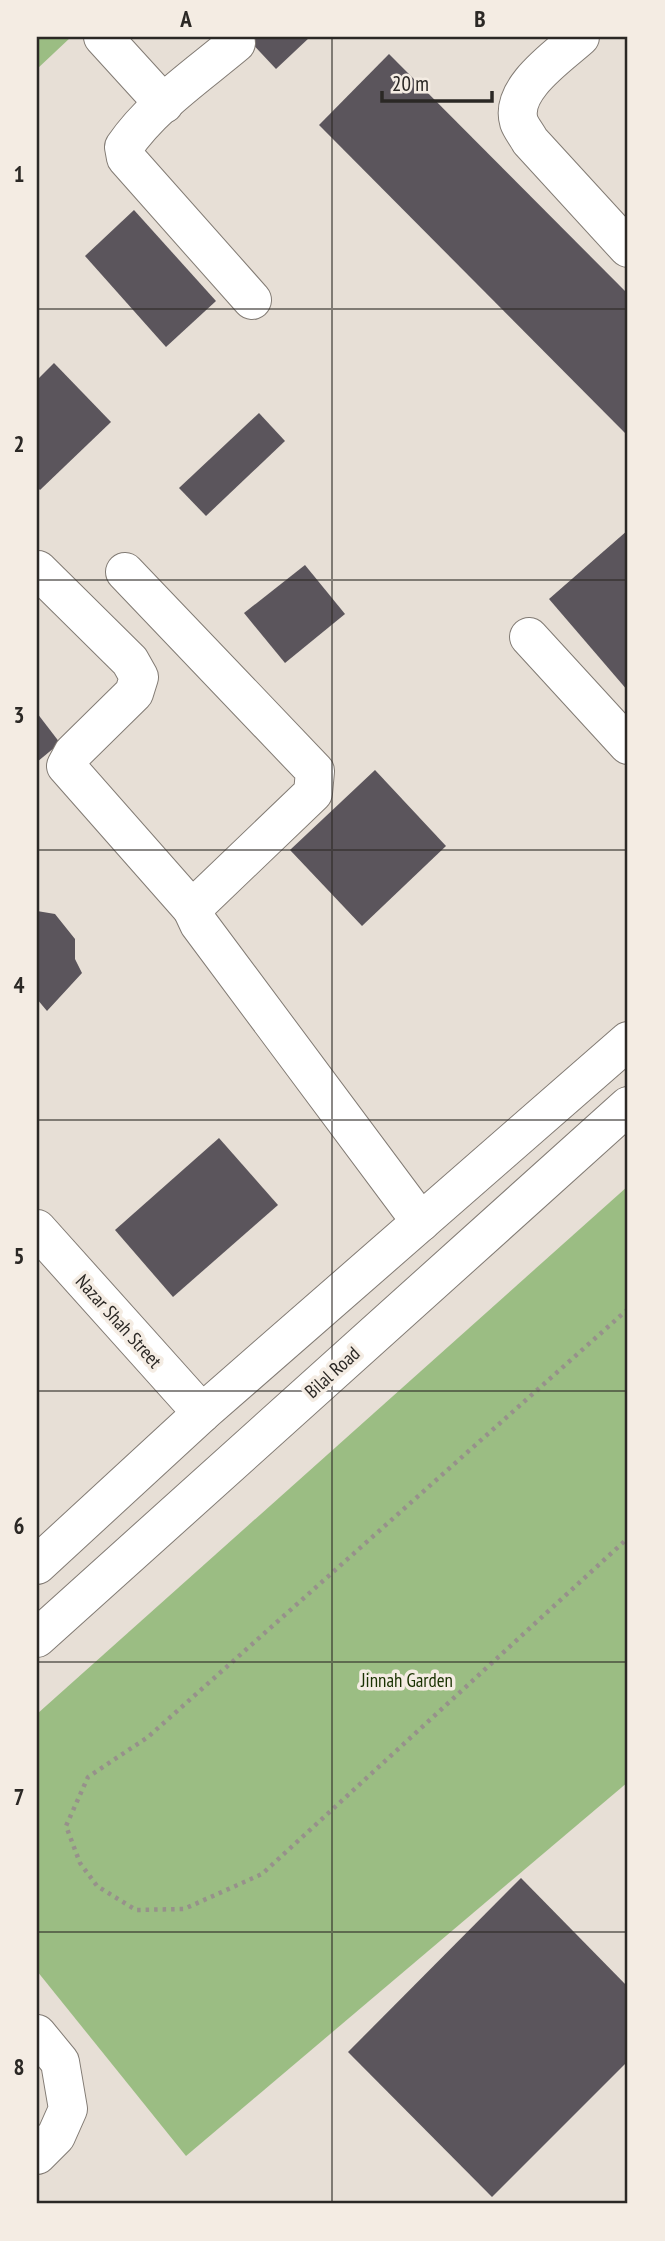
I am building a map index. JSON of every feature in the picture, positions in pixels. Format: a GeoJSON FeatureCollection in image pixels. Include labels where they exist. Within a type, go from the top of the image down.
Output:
{"type":"FeatureCollection","features":[{"type":"Feature","properties":{"kind":"main road"},"geometry":{"type":"LineString","coordinates":[[103,37],[164,104]]}},
{"type":"Feature","properties":{"kind":"main road"},"geometry":{"type":"LineString","coordinates":[[580,37],[526,86],[520,99],[518,121],[530,141],[628,247]]}},
{"type":"Feature","properties":{"kind":"main road"},"geometry":{"type":"LineString","coordinates":[[236,43],[164,104],[124,147],[126,158],[252,300]]}},
{"type":"Feature","properties":{"kind":"main road"},"geometry":{"type":"LineString","coordinates":[[37,571],[130,661],[139,677],[134,693],[73,753],[66,766],[192,909],[199,924],[421,1222]]}},
{"type":"Feature","properties":{"kind":"main road"},"geometry":{"type":"LineString","coordinates":[[125,572],[316,771],[313,793],[192,909]]}},
{"type":"Feature","properties":{"kind":"main road"},"geometry":{"type":"LineString","coordinates":[[530,637],[628,745]]}},
{"type":"Feature","properties":{"kind":"main road"},"geometry":{"type":"LineString","coordinates":[[37,1565],[202,1413],[628,1041]]}},
{"type":"Feature","properties":{"kind":"main road","name":"Bilal Road"},"geometry":{"type":"LineString","coordinates":[[37,1638],[628,1106]]}},
{"type":"Feature","properties":{"kind":"main road","name":"Nazar Shah Street"},"geometry":{"type":"LineString","coordinates":[[37,1229],[202,1413]]}},
{"type":"Feature","properties":{"kind":"main road"},"geometry":{"type":"LineString","coordinates":[[37,2035],[60,2062],[68,2109],[56,2136],[37,2155]]}},
{"type":"Feature","properties":{"kind":"path"},"geometry":{"type":"LineString","coordinates":[[628,1309],[148,1737],[88,1777],[66,1826],[80,1863],[97,1886],[136,1910],[184,1909],[262,1874],[628,1538]]}},
{"type":"Feature","properties":{"kind":"green space"},"geometry":{"type":"Polygon","coordinates":[[[37,37],[71,37],[37,69],[37,37]]]}},
{"type":"Feature","properties":{"kind":"green space","name":"Jinnah Garden"},"geometry":{"type":"Polygon","coordinates":[[[628,1186],[628,1782],[186,2156],[37,1971],[37,1714],[628,1186]]]}},
{"type":"Feature","properties":{"kind":"building"},"geometry":{"type":"Polygon","coordinates":[[[246,37],[310,37],[276,69],[246,37]]]}},
{"type":"Feature","properties":{"kind":"building"},"geometry":{"type":"Polygon","coordinates":[[[389,54],[628,294],[628,436],[319,125],[389,54]]]}},
{"type":"Feature","properties":{"kind":"building"},"geometry":{"type":"Polygon","coordinates":[[[134,210],[216,301],[166,347],[85,256],[134,210]]]}},
{"type":"Feature","properties":{"kind":"building"},"geometry":{"type":"Polygon","coordinates":[[[54,363],[111,422],[40,490],[37,487],[37,380],[54,363]]]}},
{"type":"Feature","properties":{"kind":"building"},"geometry":{"type":"Polygon","coordinates":[[[259,413],[285,441],[206,516],[179,488],[259,413]]]}},
{"type":"Feature","properties":{"kind":"building"},"geometry":{"type":"Polygon","coordinates":[[[628,530],[628,691],[549,599],[628,530]]]}},
{"type":"Feature","properties":{"kind":"building"},"geometry":{"type":"Polygon","coordinates":[[[305,565],[345,614],[285,663],[244,613],[305,565]]]}},
{"type":"Feature","properties":{"kind":"building"},"geometry":{"type":"Polygon","coordinates":[[[37,713],[60,743],[37,762],[37,713]]]}},
{"type":"Feature","properties":{"kind":"building"},"geometry":{"type":"Polygon","coordinates":[[[375,770],[446,846],[362,926],[290,850],[375,770]]]}},
{"type":"Feature","properties":{"kind":"building"},"geometry":{"type":"Polygon","coordinates":[[[37,911],[55,914],[75,939],[75,959],[82,973],[47,1011],[37,999],[37,911]]]}},
{"type":"Feature","properties":{"kind":"building"},"geometry":{"type":"Polygon","coordinates":[[[219,1138],[278,1205],[173,1297],[115,1230],[219,1138]]]}},
{"type":"Feature","properties":{"kind":"building"},"geometry":{"type":"Polygon","coordinates":[[[521,1878],[628,1987],[628,2061],[492,2197],[348,2052],[521,1878]]]}}]}
